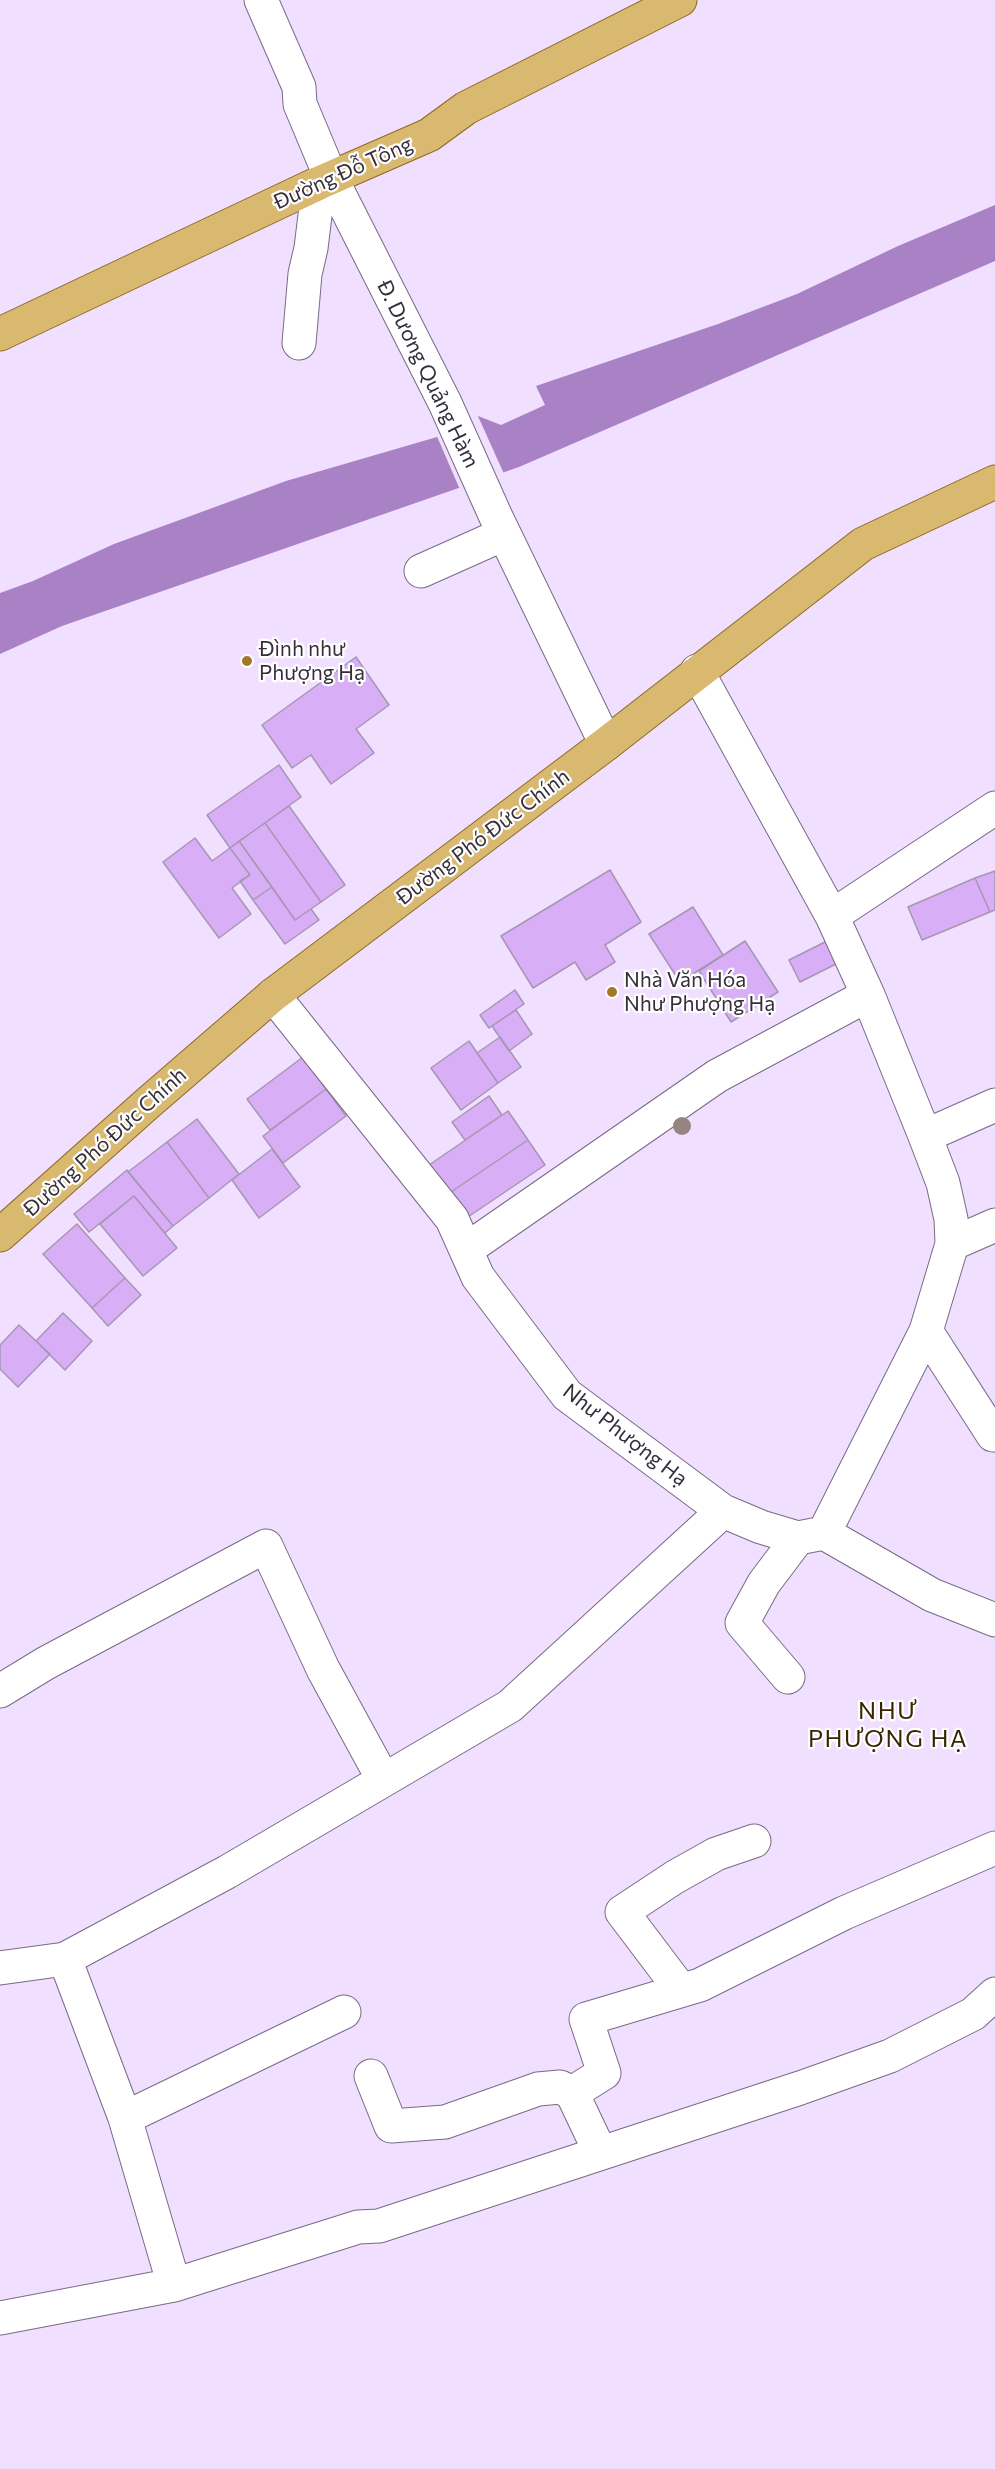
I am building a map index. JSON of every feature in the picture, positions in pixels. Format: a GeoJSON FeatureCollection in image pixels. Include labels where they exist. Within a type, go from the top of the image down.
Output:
{"type":"FeatureCollection","features":[{"type":"Feature","properties":{"kind":"main road","name":"Đường Đỗ Tông"},"geometry":{"type":"LineString","coordinates":[[0,334],[325,181],[429,135],[466,108],[680,0]]}},
{"type":"Feature","properties":{"kind":"main road","name":"Đường Phó Đức Chính"},"geometry":{"type":"LineString","coordinates":[[0,1235],[273,995],[606,744],[863,544],[995,482]]}},
{"type":"Feature","properties":{"kind":"street","name":"Đ. Dương Quảng Hàm"},"geometry":{"type":"LineString","coordinates":[[261,0],[299,87],[300,104],[325,181],[445,403],[500,526],[606,744]]}},
{"type":"Feature","properties":{"kind":"street"},"geometry":{"type":"LineString","coordinates":[[299,343],[305,274],[325,181]]}},
{"type":"Feature","properties":{"kind":"street"},"geometry":{"type":"LineString","coordinates":[[421,571],[500,526]]}},
{"type":"Feature","properties":{"kind":"street"},"geometry":{"type":"LineString","coordinates":[[697,671],[831,916],[867,995],[925,1136],[943,1183],[951,1219],[952,1244],[926,1331],[811,1535],[764,1583],[742,1623],[788,1677]]}},
{"type":"Feature","properties":{"kind":"street"},"geometry":{"type":"LineString","coordinates":[[831,916],[995,808]]}},
{"type":"Feature","properties":{"kind":"street","name":"Như Phượng Hạ"},"geometry":{"type":"LineString","coordinates":[[273,995],[452,1219],[478,1277],[567,1395],[723,1511],[761,1527],[811,1535],[932,1596],[995,1620]]}},
{"type":"Feature","properties":{"kind":"street"},"geometry":{"type":"LineString","coordinates":[[467,1249],[717,1076],[867,995]]}},
{"type":"Feature","properties":{"kind":"street"},"geometry":{"type":"LineString","coordinates":[[925,1136],[995,1105]]}},
{"type":"Feature","properties":{"kind":"street"},"geometry":{"type":"LineString","coordinates":[[952,1244],[995,1226]]}},
{"type":"Feature","properties":{"kind":"street"},"geometry":{"type":"LineString","coordinates":[[926,1331],[993,1435]]}},
{"type":"Feature","properties":{"kind":"street"},"geometry":{"type":"LineString","coordinates":[[0,1968],[65,1959],[226,1872],[510,1706],[723,1511]]}},
{"type":"Feature","properties":{"kind":"street"},"geometry":{"type":"LineString","coordinates":[[0,1691],[46,1662],[266,1546],[322,1669],[382,1779]]}},
{"type":"Feature","properties":{"kind":"street"},"geometry":{"type":"LineString","coordinates":[[681,1990],[622,1912],[675,1877],[716,1854],[754,1841]]}},
{"type":"Feature","properties":{"kind":"street"},"geometry":{"type":"LineString","coordinates":[[572,2093],[604,2073],[586,2019],[700,1985],[973,1850]]}},
{"type":"Feature","properties":{"kind":"street"},"geometry":{"type":"LineString","coordinates":[[65,1959],[125,2118],[174,2285]]}},
{"type":"Feature","properties":{"kind":"street"},"geometry":{"type":"LineString","coordinates":[[0,2319],[174,2285],[358,2227],[378,2226],[890,2056],[973,2014],[995,1994]]}},
{"type":"Feature","properties":{"kind":"street"},"geometry":{"type":"LineString","coordinates":[[125,2118],[344,2012]]}},
{"type":"Feature","properties":{"kind":"street"},"geometry":{"type":"LineString","coordinates":[[371,2076],[391,2126],[446,2122],[538,2089],[560,2086],[572,2093],[600,2152]]}},
{"type":"Feature","properties":{"kind":"shaded area"},"geometry":{"type":"Polygon","coordinates":[[[995,205],[995,261],[519,467],[62,626],[0,654],[0,593],[33,581],[114,544],[286,481],[437,437],[478,416],[501,425],[545,405],[536,386],[718,324],[797,294],[898,246],[995,205]]]}},
{"type":"Feature","properties":{"kind":"pier"},"geometry":{"type":"Polygon","coordinates":[[[477,414],[505,476],[461,492],[436,434],[477,414]]]}},
{"type":"Feature","properties":{"kind":"building"},"geometry":{"type":"Polygon","coordinates":[[[356,657],[389,705],[356,729],[374,753],[331,784],[311,755],[292,768],[262,725],[356,657]]]}},
{"type":"Feature","properties":{"kind":"building"},"geometry":{"type":"Polygon","coordinates":[[[279,765],[301,797],[230,848],[207,815],[279,765]]]}},
{"type":"Feature","properties":{"kind":"building"},"geometry":{"type":"Polygon","coordinates":[[[289,806],[345,885],[321,902],[265,823],[289,806]]]}},
{"type":"Feature","properties":{"kind":"building"},"geometry":{"type":"Polygon","coordinates":[[[265,823],[321,902],[295,920],[239,841],[265,823]]]}},
{"type":"Feature","properties":{"kind":"building"},"geometry":{"type":"Polygon","coordinates":[[[195,838],[212,861],[230,848],[250,875],[232,888],[251,914],[219,938],[163,862],[195,838]]]}},
{"type":"Feature","properties":{"kind":"building"},"geometry":{"type":"Polygon","coordinates":[[[239,841],[272,887],[253,900],[240,881],[250,875],[230,848],[239,841]]]}},
{"type":"Feature","properties":{"kind":"building"},"geometry":{"type":"Polygon","coordinates":[[[610,870],[641,922],[605,945],[615,962],[586,980],[575,962],[533,988],[501,936],[610,870]]]}},
{"type":"Feature","properties":{"kind":"building"},"geometry":{"type":"Polygon","coordinates":[[[995,871],[995,910],[990,912],[975,878],[995,871]]]}},
{"type":"Feature","properties":{"kind":"building"},"geometry":{"type":"Polygon","coordinates":[[[975,878],[990,912],[922,940],[908,907],[975,878]]]}},
{"type":"Feature","properties":{"kind":"building"},"geometry":{"type":"Polygon","coordinates":[[[272,887],[295,920],[311,909],[319,920],[285,944],[253,900],[272,887]]]}},
{"type":"Feature","properties":{"kind":"building"},"geometry":{"type":"Polygon","coordinates":[[[693,907],[723,955],[680,982],[649,934],[693,907]]]}},
{"type":"Feature","properties":{"kind":"building"},"geometry":{"type":"Polygon","coordinates":[[[831,939],[842,961],[800,982],[789,960],[831,939]]]}},
{"type":"Feature","properties":{"kind":"building"},"geometry":{"type":"Polygon","coordinates":[[[745,941],[778,992],[731,1022],[699,971],[745,941]]]}},
{"type":"Feature","properties":{"kind":"building"},"geometry":{"type":"Polygon","coordinates":[[[515,990],[524,1004],[489,1028],[480,1015],[515,990]]]}},
{"type":"Feature","properties":{"kind":"building"},"geometry":{"type":"Polygon","coordinates":[[[516,1010],[532,1034],[509,1051],[492,1026],[516,1010]]]}},
{"type":"Feature","properties":{"kind":"building"},"geometry":{"type":"Polygon","coordinates":[[[500,1037],[521,1067],[498,1083],[477,1053],[500,1037]]]}},
{"type":"Feature","properties":{"kind":"building"},"geometry":{"type":"Polygon","coordinates":[[[469,1041],[498,1083],[461,1110],[431,1068],[469,1041]]]}},
{"type":"Feature","properties":{"kind":"building"},"geometry":{"type":"Polygon","coordinates":[[[303,1057],[326,1089],[270,1130],[247,1099],[303,1057]]]}},
{"type":"Feature","properties":{"kind":"building"},"geometry":{"type":"Polygon","coordinates":[[[326,1089],[346,1116],[283,1163],[263,1136],[326,1089]]]}},
{"type":"Feature","properties":{"kind":"building"},"geometry":{"type":"Polygon","coordinates":[[[489,1096],[502,1115],[465,1140],[452,1122],[489,1096]]]}},
{"type":"Feature","properties":{"kind":"building"},"geometry":{"type":"Polygon","coordinates":[[[508,1111],[528,1140],[448,1194],[429,1165],[508,1111]]]}},
{"type":"Feature","properties":{"kind":"building"},"geometry":{"type":"Polygon","coordinates":[[[197,1119],[239,1174],[209,1198],[167,1142],[197,1119]]]}},
{"type":"Feature","properties":{"kind":"building"},"geometry":{"type":"Polygon","coordinates":[[[528,1140],[545,1165],[465,1219],[448,1194],[528,1140]]]}},
{"type":"Feature","properties":{"kind":"building"},"geometry":{"type":"Polygon","coordinates":[[[167,1142],[209,1198],[173,1226],[128,1172],[167,1142]]]}},
{"type":"Feature","properties":{"kind":"building"},"geometry":{"type":"Polygon","coordinates":[[[272,1149],[300,1187],[259,1218],[232,1180],[272,1149]]]}},
{"type":"Feature","properties":{"kind":"building"},"geometry":{"type":"Polygon","coordinates":[[[127,1170],[173,1226],[165,1233],[134,1196],[89,1232],[74,1214],[127,1170]]]}},
{"type":"Feature","properties":{"kind":"building"},"geometry":{"type":"Polygon","coordinates":[[[134,1196],[177,1248],[143,1276],[100,1224],[134,1196]]]}},
{"type":"Feature","properties":{"kind":"building"},"geometry":{"type":"Polygon","coordinates":[[[77,1224],[125,1278],[92,1308],[43,1254],[77,1224]]]}},
{"type":"Feature","properties":{"kind":"building"},"geometry":{"type":"Polygon","coordinates":[[[125,1278],[141,1295],[108,1326],[92,1308],[125,1278]]]}},
{"type":"Feature","properties":{"kind":"building"},"geometry":{"type":"Polygon","coordinates":[[[63,1313],[92,1341],[65,1370],[36,1341],[63,1313]]]}},
{"type":"Feature","properties":{"kind":"building"},"geometry":{"type":"Polygon","coordinates":[[[19,1325],[50,1354],[18,1387],[0,1369],[0,1345],[19,1325]]]}},
{"type":"Feature","properties":{"kind":"place","name":"Đình như Phượng Hạ"},"geometry":{"type":"Point","coordinates":[247,661]}},
{"type":"Feature","properties":{"kind":"place","name":"Nhà Văn Hóa Như Phượng Hạ"},"geometry":{"type":"Point","coordinates":[612,992]}},
{"type":"Feature","properties":{"kind":"district","name":"NHƯ PHƯỢNG HẠ"},"geometry":{"type":"Point","coordinates":[888,1725]}}]}
